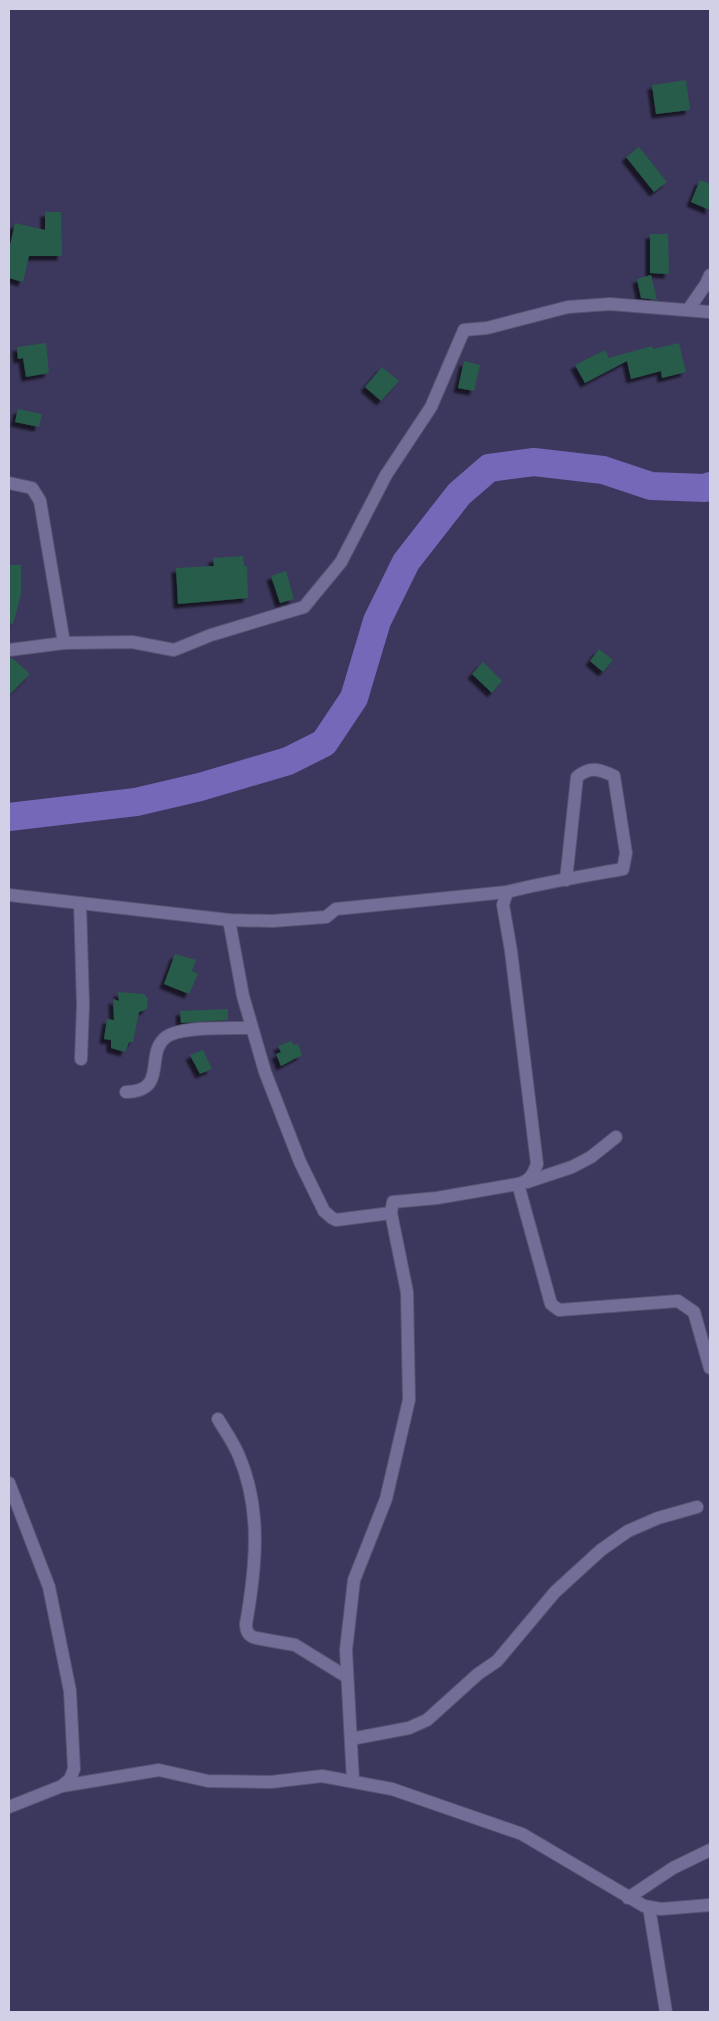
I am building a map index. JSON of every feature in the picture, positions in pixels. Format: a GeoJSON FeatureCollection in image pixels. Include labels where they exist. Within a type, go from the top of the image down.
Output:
{"type":"FeatureCollection","features":[{"type":"Feature","properties":{"kind":"street"},"geometry":{"type":"LineString","coordinates":[[688,310],[710,275]]}},
{"type":"Feature","properties":{"kind":"street"},"geometry":{"type":"LineString","coordinates":[[9,650],[64,643],[132,642],[174,650],[211,636],[304,607],[341,562],[386,475],[431,407],[464,330],[487,328],[568,307],[610,304],[710,312]]}},
{"type":"Feature","properties":{"kind":"street"},"geometry":{"type":"LineString","coordinates":[[9,483],[32,488],[40,501],[64,643]]}},
{"type":"Feature","properties":{"kind":"street"},"geometry":{"type":"LineString","coordinates":[[9,895],[229,920],[272,921],[326,917],[336,909],[507,892],[539,883],[566,880],[624,869],[626,852],[614,776],[600,770],[585,770],[577,777],[566,880]]}},
{"type":"Feature","properties":{"kind":"street"},"geometry":{"type":"LineString","coordinates":[[507,892],[503,904],[511,951],[537,1164],[534,1174],[522,1183]]}},
{"type":"Feature","properties":{"kind":"street"},"geometry":{"type":"LineString","coordinates":[[80,902],[83,1005],[81,1059]]}},
{"type":"Feature","properties":{"kind":"street"},"geometry":{"type":"LineString","coordinates":[[229,920],[242,996],[250,1028],[300,1162],[324,1211],[336,1220],[390,1213]]}},
{"type":"Feature","properties":{"kind":"street"},"geometry":{"type":"LineString","coordinates":[[126,1092],[141,1090],[150,1083],[158,1048],[161,1042],[168,1036],[185,1030],[250,1028]]}},
{"type":"Feature","properties":{"kind":"street"},"geometry":{"type":"LineString","coordinates":[[353,1781],[346,1650],[354,1580],[386,1499],[409,1400],[407,1292],[390,1213],[393,1202],[437,1198],[522,1183],[572,1167],[591,1156],[616,1137]]}},
{"type":"Feature","properties":{"kind":"street"},"geometry":{"type":"LineString","coordinates":[[522,1183],[551,1304],[559,1310],[678,1302],[694,1312],[710,1368]]}},
{"type":"Feature","properties":{"kind":"street"},"geometry":{"type":"LineString","coordinates":[[218,1419],[234,1445],[243,1466],[254,1514],[256,1554],[246,1624],[248,1633],[251,1637],[295,1645],[347,1677]]}},
{"type":"Feature","properties":{"kind":"street"},"geometry":{"type":"LineString","coordinates":[[9,1483],[49,1587],[70,1691],[74,1769],[70,1779],[62,1786]]}},
{"type":"Feature","properties":{"kind":"street"},"geometry":{"type":"LineString","coordinates":[[350,1739],[408,1728],[427,1720],[471,1680],[497,1661],[555,1592],[608,1544],[628,1531],[658,1518],[697,1507]]}},
{"type":"Feature","properties":{"kind":"street"},"geometry":{"type":"LineString","coordinates":[[9,1807],[62,1786],[158,1770],[208,1781],[271,1782],[322,1776],[392,1789],[522,1834],[628,1898],[649,1907],[661,1909],[710,1905]]}},
{"type":"Feature","properties":{"kind":"street"},"geometry":{"type":"LineString","coordinates":[[628,1898],[673,1868],[710,1850]]}},
{"type":"Feature","properties":{"kind":"street"},"geometry":{"type":"LineString","coordinates":[[649,1907],[666,2012]]}},
{"type":"Feature","properties":{"kind":"building"},"geometry":{"type":"Polygon","coordinates":[[[686,80],[690,110],[656,114],[652,85],[686,80]]]}},
{"type":"Feature","properties":{"kind":"building"},"geometry":{"type":"Polygon","coordinates":[[[639,147],[667,182],[654,192],[626,157],[639,147]]]}},
{"type":"Feature","properties":{"kind":"building"},"geometry":{"type":"Polygon","coordinates":[[[700,180],[710,184],[710,210],[691,202],[700,180]]]}},
{"type":"Feature","properties":{"kind":"building"},"geometry":{"type":"Polygon","coordinates":[[[45,212],[61,212],[62,256],[29,256],[23,282],[9,278],[9,250],[15,223],[45,230],[45,212]]]}},
{"type":"Feature","properties":{"kind":"building"},"geometry":{"type":"Polygon","coordinates":[[[650,234],[668,234],[669,274],[650,273],[650,234]]]}},
{"type":"Feature","properties":{"kind":"building"},"geometry":{"type":"Polygon","coordinates":[[[651,275],[657,300],[641,298],[637,279],[651,275]]]}},
{"type":"Feature","properties":{"kind":"building"},"geometry":{"type":"Polygon","coordinates":[[[46,343],[49,373],[26,377],[23,358],[18,359],[17,347],[46,343]]]}},
{"type":"Feature","properties":{"kind":"building"},"geometry":{"type":"Polygon","coordinates":[[[679,343],[686,372],[662,378],[661,371],[631,379],[627,361],[585,383],[575,365],[605,350],[609,358],[652,346],[653,349],[679,343]]]}},
{"type":"Feature","properties":{"kind":"building"},"geometry":{"type":"Polygon","coordinates":[[[464,361],[480,365],[474,391],[458,388],[464,361]]]}},
{"type":"Feature","properties":{"kind":"building"},"geometry":{"type":"Polygon","coordinates":[[[382,367],[399,381],[381,401],[365,387],[382,367]]]}},
{"type":"Feature","properties":{"kind":"building"},"geometry":{"type":"Polygon","coordinates":[[[18,409],[42,414],[39,427],[15,422],[18,409]]]}},
{"type":"Feature","properties":{"kind":"building"},"geometry":{"type":"Polygon","coordinates":[[[243,556],[244,566],[247,566],[248,598],[178,604],[176,568],[214,566],[213,558],[243,556]]]}},
{"type":"Feature","properties":{"kind":"building"},"geometry":{"type":"Polygon","coordinates":[[[9,565],[21,565],[21,594],[13,624],[9,623],[9,565]]]}},
{"type":"Feature","properties":{"kind":"building"},"geometry":{"type":"Polygon","coordinates":[[[286,571],[294,599],[280,603],[271,576],[286,571]]]}},
{"type":"Feature","properties":{"kind":"building"},"geometry":{"type":"Polygon","coordinates":[[[599,649],[613,660],[603,672],[590,661],[599,649]]]}},
{"type":"Feature","properties":{"kind":"building"},"geometry":{"type":"Polygon","coordinates":[[[9,658],[12,658],[30,674],[9,695],[9,658]]]}},
{"type":"Feature","properties":{"kind":"building"},"geometry":{"type":"Polygon","coordinates":[[[483,662],[502,681],[492,693],[472,674],[483,662]]]}},
{"type":"Feature","properties":{"kind":"building"},"geometry":{"type":"Polygon","coordinates":[[[175,954],[196,960],[192,971],[198,974],[189,994],[164,984],[175,954]]]}},
{"type":"Feature","properties":{"kind":"building"},"geometry":{"type":"Polygon","coordinates":[[[118,992],[144,994],[148,999],[147,1009],[139,1012],[133,1042],[129,1042],[125,1052],[111,1048],[111,1040],[104,1039],[107,1019],[114,1020],[113,999],[119,1001],[118,992]]]}},
{"type":"Feature","properties":{"kind":"building"},"geometry":{"type":"Polygon","coordinates":[[[228,1009],[228,1020],[181,1023],[180,1011],[228,1009]]]}},
{"type":"Feature","properties":{"kind":"building"},"geometry":{"type":"Polygon","coordinates":[[[291,1041],[294,1045],[298,1044],[302,1055],[281,1066],[276,1054],[281,1052],[278,1046],[291,1041]]]}},
{"type":"Feature","properties":{"kind":"building"},"geometry":{"type":"Polygon","coordinates":[[[203,1050],[212,1069],[200,1074],[190,1055],[203,1050]]]}},
{"type":"Feature","properties":{"kind":"waterway"},"geometry":{"type":"LineString","coordinates":[[9,817],[136,802],[200,787],[288,761],[324,743],[354,698],[377,621],[406,562],[459,494],[489,468],[534,462],[603,470],[651,486],[705,488],[710,486]]}}]}
